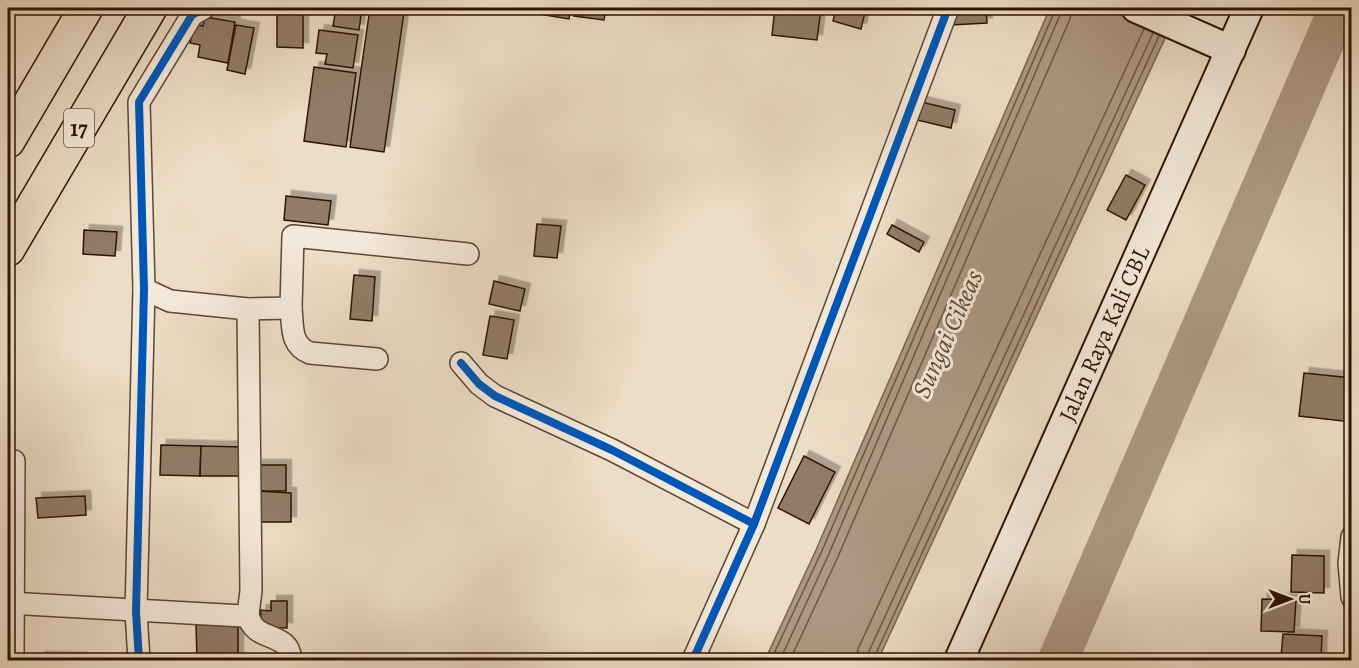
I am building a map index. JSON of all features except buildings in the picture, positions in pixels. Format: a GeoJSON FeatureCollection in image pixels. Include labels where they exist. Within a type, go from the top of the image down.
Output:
{"type":"FeatureCollection","features":[{"type":"Feature","properties":{"kind":"highway","name":"17"},"geometry":{"type":"LineString","coordinates":[[8,141],[87,8]]}},
{"type":"Feature","properties":{"kind":"highway","name":"17"},"geometry":{"type":"LineString","coordinates":[[8,249],[150,8]]}},
{"type":"Feature","properties":{"kind":"main road"},"geometry":{"type":"LineString","coordinates":[[1136,8],[1231,50]]}},
{"type":"Feature","properties":{"kind":"main road","name":"Jalan Raya Kali CBL"},"geometry":{"type":"LineString","coordinates":[[959,660],[1249,8]]}},
{"type":"Feature","properties":{"kind":"street"},"geometry":{"type":"LineString","coordinates":[[139,660],[136,612],[144,289],[139,102],[192,15],[204,8]]}},
{"type":"Feature","properties":{"kind":"street"},"geometry":{"type":"LineString","coordinates":[[693,660],[754,524],[948,8]]}},
{"type":"Feature","properties":{"kind":"street"},"geometry":{"type":"LineString","coordinates":[[377,359],[310,353],[299,349],[295,343],[291,308],[293,237],[468,254]]}},
{"type":"Feature","properties":{"kind":"street"},"geometry":{"type":"LineString","coordinates":[[144,289],[170,301],[248,309],[291,308]]}},
{"type":"Feature","properties":{"kind":"street"},"geometry":{"type":"LineString","coordinates":[[248,309],[251,591],[248,614],[249,622],[262,634],[285,642],[290,650],[291,660]]}},
{"type":"Feature","properties":{"kind":"street"},"geometry":{"type":"LineString","coordinates":[[461,363],[479,384],[495,396],[612,450],[754,524]]}},
{"type":"Feature","properties":{"kind":"street"},"geometry":{"type":"LineString","coordinates":[[13,660],[11,604],[14,461]]}},
{"type":"Feature","properties":{"kind":"street"},"geometry":{"type":"LineString","coordinates":[[1352,537],[1349,563],[1352,597]]}},
{"type":"Feature","properties":{"kind":"street"},"geometry":{"type":"LineString","coordinates":[[11,604],[136,612],[243,616],[248,614]]}},
{"type":"Feature","properties":{"kind":"water","name":"Sungai Cikeas"},"geometry":{"type":"Polygon","coordinates":[[[1050,8],[1179,8],[878,660],[765,660],[816,550],[1050,8]]]}},
{"type":"Feature","properties":{"kind":"waterway"},"geometry":{"type":"LineString","coordinates":[[1058,660],[1339,8]]}},
{"type":"Feature","properties":{"kind":"cycle path"},"geometry":{"type":"LineString","coordinates":[[139,660],[136,612],[144,289],[139,102],[192,15],[204,8]]}},
{"type":"Feature","properties":{"kind":"cycle path"},"geometry":{"type":"LineString","coordinates":[[693,660],[754,524],[948,8]]}},
{"type":"Feature","properties":{"kind":"cycle path"},"geometry":{"type":"LineString","coordinates":[[461,363],[479,384],[495,396],[612,450],[754,524]]}}]}
